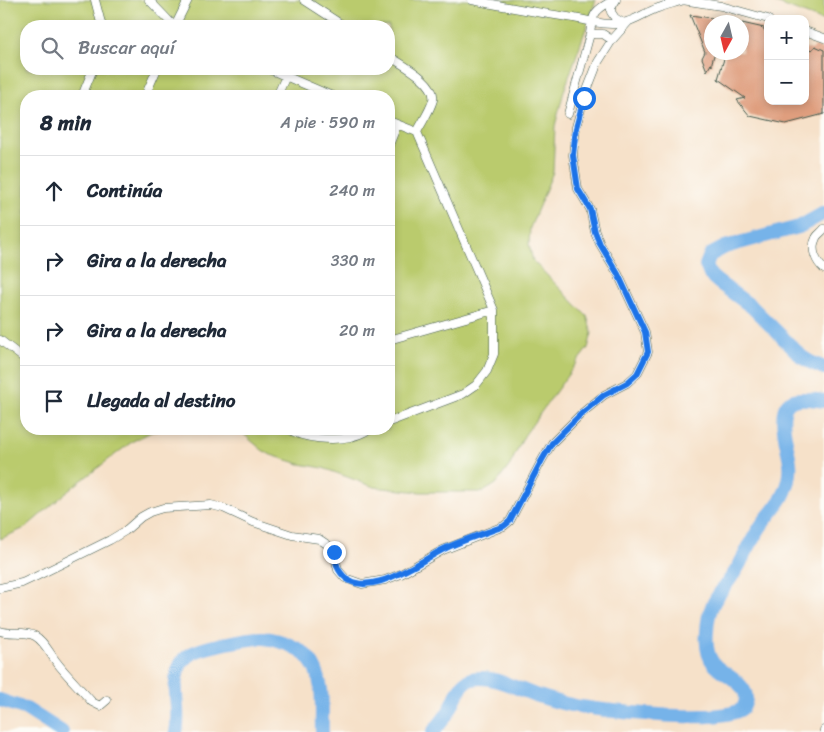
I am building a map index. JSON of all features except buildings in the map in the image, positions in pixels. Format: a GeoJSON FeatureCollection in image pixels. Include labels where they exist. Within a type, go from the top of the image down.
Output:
{"type":"FeatureCollection","features":[{"type":"Feature","properties":{"kind":"street"},"geometry":{"type":"LineString","coordinates":[[95,0],[99,20]]}},
{"type":"Feature","properties":{"kind":"street"},"geometry":{"type":"LineString","coordinates":[[149,0],[169,20]]}},
{"type":"Feature","properties":{"kind":"street"},"geometry":{"type":"LineString","coordinates":[[178,20],[188,0]]}},
{"type":"Feature","properties":{"kind":"street"},"geometry":{"type":"LineString","coordinates":[[304,0],[335,20]]}},
{"type":"Feature","properties":{"kind":"street"},"geometry":{"type":"LineString","coordinates":[[472,0],[599,24],[626,22],[657,8],[683,0],[721,6],[764,18]]}},
{"type":"Feature","properties":{"kind":"street"},"geometry":{"type":"LineString","coordinates":[[568,114],[590,34],[591,22],[599,8],[615,0]]}},
{"type":"Feature","properties":{"kind":"street"},"geometry":{"type":"LineString","coordinates":[[615,0],[611,12],[615,18],[626,22]]}},
{"type":"Feature","properties":{"kind":"street"},"geometry":{"type":"LineString","coordinates":[[0,588],[37,576],[118,536],[150,512],[163,508],[211,505],[292,535],[319,539],[328,544],[334,552],[338,570],[345,578],[362,584],[385,580],[401,574],[442,550],[504,526],[510,521],[552,443],[581,414],[604,395],[627,383],[637,374],[648,352],[645,332],[618,274],[595,232],[590,209],[578,189],[574,173],[573,155],[576,128],[584,98],[598,62],[626,22]]}},
{"type":"Feature","properties":{"kind":"street"},"geometry":{"type":"LineString","coordinates":[[809,32],[824,38]]}},
{"type":"Feature","properties":{"kind":"street"},"geometry":{"type":"LineString","coordinates":[[590,34],[604,34],[612,40]]}},
{"type":"Feature","properties":{"kind":"street"},"geometry":{"type":"LineString","coordinates":[[395,60],[428,83],[433,90],[433,100],[417,132]]}},
{"type":"Feature","properties":{"kind":"street"},"geometry":{"type":"LineString","coordinates":[[84,90],[90,75]]}},
{"type":"Feature","properties":{"kind":"street"},"geometry":{"type":"LineString","coordinates":[[147,90],[154,75]]}},
{"type":"Feature","properties":{"kind":"street"},"geometry":{"type":"LineString","coordinates":[[280,90],[286,76],[318,90]]}},
{"type":"Feature","properties":{"kind":"street"},"geometry":{"type":"LineString","coordinates":[[395,130],[397,125],[417,132],[494,310],[494,354],[487,371],[476,385],[463,394],[395,420]]}},
{"type":"Feature","properties":{"kind":"street"},"geometry":{"type":"LineString","coordinates":[[824,229],[815,239],[814,249],[818,264],[824,269]]}},
{"type":"Feature","properties":{"kind":"street"},"geometry":{"type":"LineString","coordinates":[[395,338],[494,310]]}},
{"type":"Feature","properties":{"kind":"street"},"geometry":{"type":"LineString","coordinates":[[0,340],[20,355]]}},
{"type":"Feature","properties":{"kind":"street"},"geometry":{"type":"LineString","coordinates":[[307,435],[324,439],[356,435]]}},
{"type":"Feature","properties":{"kind":"street"},"geometry":{"type":"LineString","coordinates":[[0,631],[6,634],[22,632],[34,636],[44,644],[55,660],[92,702],[100,706],[107,700]]}},
{"type":"Feature","properties":{"kind":"green space"},"geometry":{"type":"Polygon","coordinates":[[[0,0],[596,0],[564,91],[555,126],[553,172],[530,228],[529,245],[533,261],[587,316],[592,333],[588,348],[524,436],[510,465],[496,484],[483,492],[420,492],[374,487],[323,468],[300,464],[271,455],[245,435],[395,435],[395,90],[20,90],[20,435],[145,435],[133,441],[74,486],[25,528],[0,539],[0,0]]]}},
{"type":"Feature","properties":{"kind":"green space"},"geometry":{"type":"Polygon","coordinates":[[[768,0],[824,0],[824,21],[768,0]]]}},
{"type":"Feature","properties":{"kind":"waterway"},"geometry":{"type":"LineString","coordinates":[[824,213],[799,227],[725,247],[710,255],[706,265],[710,275],[752,307],[802,357],[824,368]]}},
{"type":"Feature","properties":{"kind":"waterway"},"geometry":{"type":"LineString","coordinates":[[433,732],[447,714],[462,685],[469,680],[477,678],[495,680],[538,696],[567,704],[633,713],[691,716],[716,715],[735,712],[744,706],[746,699],[742,687],[714,664],[710,657],[707,640],[708,621],[712,605],[735,572],[759,529],[786,489],[790,466],[783,419],[784,410],[794,400],[824,401]]}},
{"type":"Feature","properties":{"kind":"waterway"},"geometry":{"type":"LineString","coordinates":[[176,732],[176,683],[179,668],[184,660],[191,654],[205,648],[259,638],[283,642],[300,651],[309,659],[318,676],[322,694],[322,732]]}},
{"type":"Feature","properties":{"kind":"waterway"},"geometry":{"type":"LineString","coordinates":[[0,700],[26,709],[62,732]]}},
{"type":"Feature","properties":{"kind":"route"},"geometry":{"type":"LineString","coordinates":[[334,552],[338,570],[345,578],[362,584],[385,580],[401,574],[442,550],[504,526],[510,521],[552,443],[581,414],[604,395],[627,383],[637,374],[644,362],[648,352],[645,332],[618,274],[600,244],[595,232],[590,209],[578,189],[574,173],[573,155],[576,128],[584,98]]}}]}
